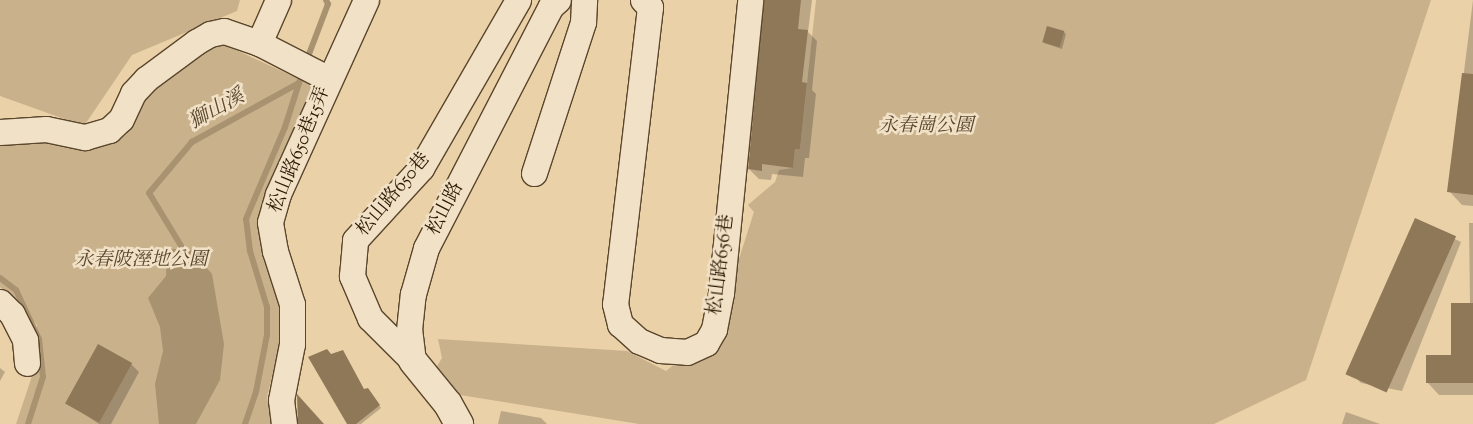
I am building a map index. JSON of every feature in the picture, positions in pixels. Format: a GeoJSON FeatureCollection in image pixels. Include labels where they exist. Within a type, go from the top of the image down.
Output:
{"type":"FeatureCollection","features":[{"type":"Feature","properties":{"kind":"street"},"geometry":{"type":"LineString","coordinates":[[259,43],[278,0]]}},
{"type":"Feature","properties":{"kind":"street","name":"松山路650巷15弄"},"geometry":{"type":"LineString","coordinates":[[284,424],[281,400],[292,344],[292,304],[275,251],[270,222],[292,145],[329,79],[366,0]]}},
{"type":"Feature","properties":{"kind":"street","name":"松山路650巷"},"geometry":{"type":"LineString","coordinates":[[413,361],[370,318],[352,276],[355,240],[421,168],[518,0]]}},
{"type":"Feature","properties":{"kind":"street","name":"松山路"},"geometry":{"type":"LineString","coordinates":[[459,424],[448,404],[413,361],[408,330],[413,294],[426,248],[551,6],[558,0]]}},
{"type":"Feature","properties":{"kind":"street"},"geometry":{"type":"LineString","coordinates":[[534,172],[583,22],[584,0]]}},
{"type":"Feature","properties":{"kind":"street","name":"松山路656巷"},"geometry":{"type":"LineString","coordinates":[[643,0],[650,7],[615,304],[620,324],[640,341],[660,350],[687,352],[706,343],[714,329],[721,292],[750,0]]}},
{"type":"Feature","properties":{"kind":"street"},"geometry":{"type":"LineString","coordinates":[[0,132],[46,129],[85,137],[109,130],[121,119],[133,93],[146,79],[210,34],[224,32],[259,43],[329,79]]}},
{"type":"Feature","properties":{"kind":"street"},"geometry":{"type":"LineString","coordinates":[[0,302],[12,314],[25,340],[27,363],[38,346]]}},
{"type":"Feature","properties":{"kind":"green space"},"geometry":{"type":"Polygon","coordinates":[[[0,0],[240,0],[237,11],[132,55],[84,126],[0,96],[0,0]]]}},
{"type":"Feature","properties":{"kind":"green space","name":"永春崗公園"},"geometry":{"type":"Polygon","coordinates":[[[816,0],[1431,0],[1306,380],[1214,424],[639,424],[460,395],[434,371],[442,358],[438,339],[627,351],[666,371],[682,358],[719,347],[723,339],[729,290],[754,212],[748,205],[775,182],[779,170],[793,168],[795,149],[800,149],[816,0]]]}},
{"type":"Feature","properties":{"kind":"green space","name":"永春陂溼地公園"},"geometry":{"type":"Polygon","coordinates":[[[221,43],[314,86],[257,219],[280,309],[282,334],[267,397],[272,424],[16,424],[33,373],[37,325],[0,287],[0,136],[93,147],[126,135],[138,97],[155,76],[221,43]]]}},
{"type":"Feature","properties":{"kind":"shaded area"},"geometry":{"type":"Polygon","coordinates":[[[167,249],[190,249],[212,274],[224,344],[220,380],[196,424],[159,424],[155,384],[163,351],[160,327],[148,298],[166,276],[167,249]]]}},
{"type":"Feature","properties":{"kind":"building"},"geometry":{"type":"Polygon","coordinates":[[[764,0],[801,0],[798,29],[808,30],[802,82],[807,83],[800,149],[795,149],[793,168],[762,164],[762,171],[748,169],[764,0]]]}},
{"type":"Feature","properties":{"kind":"building"},"geometry":{"type":"Polygon","coordinates":[[[1047,26],[1064,31],[1060,47],[1042,42],[1047,26]]]}},
{"type":"Feature","properties":{"kind":"building"},"geometry":{"type":"Polygon","coordinates":[[[1462,73],[1473,74],[1473,195],[1447,192],[1462,73]]]}},
{"type":"Feature","properties":{"kind":"building"},"geometry":{"type":"Polygon","coordinates":[[[1415,218],[1456,236],[1387,393],[1345,374],[1415,218]]]}},
{"type":"Feature","properties":{"kind":"building"},"geometry":{"type":"Polygon","coordinates":[[[1451,303],[1473,303],[1473,383],[1426,383],[1426,355],[1451,355],[1451,303]]]}},
{"type":"Feature","properties":{"kind":"building"},"geometry":{"type":"Polygon","coordinates":[[[98,344],[132,363],[99,422],[65,403],[98,344]]]}},
{"type":"Feature","properties":{"kind":"building"},"geometry":{"type":"Polygon","coordinates":[[[327,349],[331,354],[343,350],[364,389],[368,388],[380,405],[356,424],[347,424],[308,357],[327,349]]]}},
{"type":"Feature","properties":{"kind":"building"},"geometry":{"type":"Polygon","coordinates":[[[297,394],[324,424],[298,424],[297,394]]]}},
{"type":"Feature","properties":{"kind":"waterway","name":"獅山溪"},"geometry":{"type":"LineString","coordinates":[[306,62],[328,4],[326,0]]}},
{"type":"Feature","properties":{"kind":"waterway","name":"獅山溪"},"geometry":{"type":"LineString","coordinates":[[186,254],[149,193],[192,142],[299,83],[303,72]]}},
{"type":"Feature","properties":{"kind":"waterway"},"geometry":{"type":"LineString","coordinates":[[245,424],[256,392],[267,335],[267,307],[250,251],[246,219],[285,127],[299,83]]}},
{"type":"Feature","properties":{"kind":"waterway"},"geometry":{"type":"LineString","coordinates":[[0,278],[16,290],[39,339],[43,377],[28,424]]}}]}
